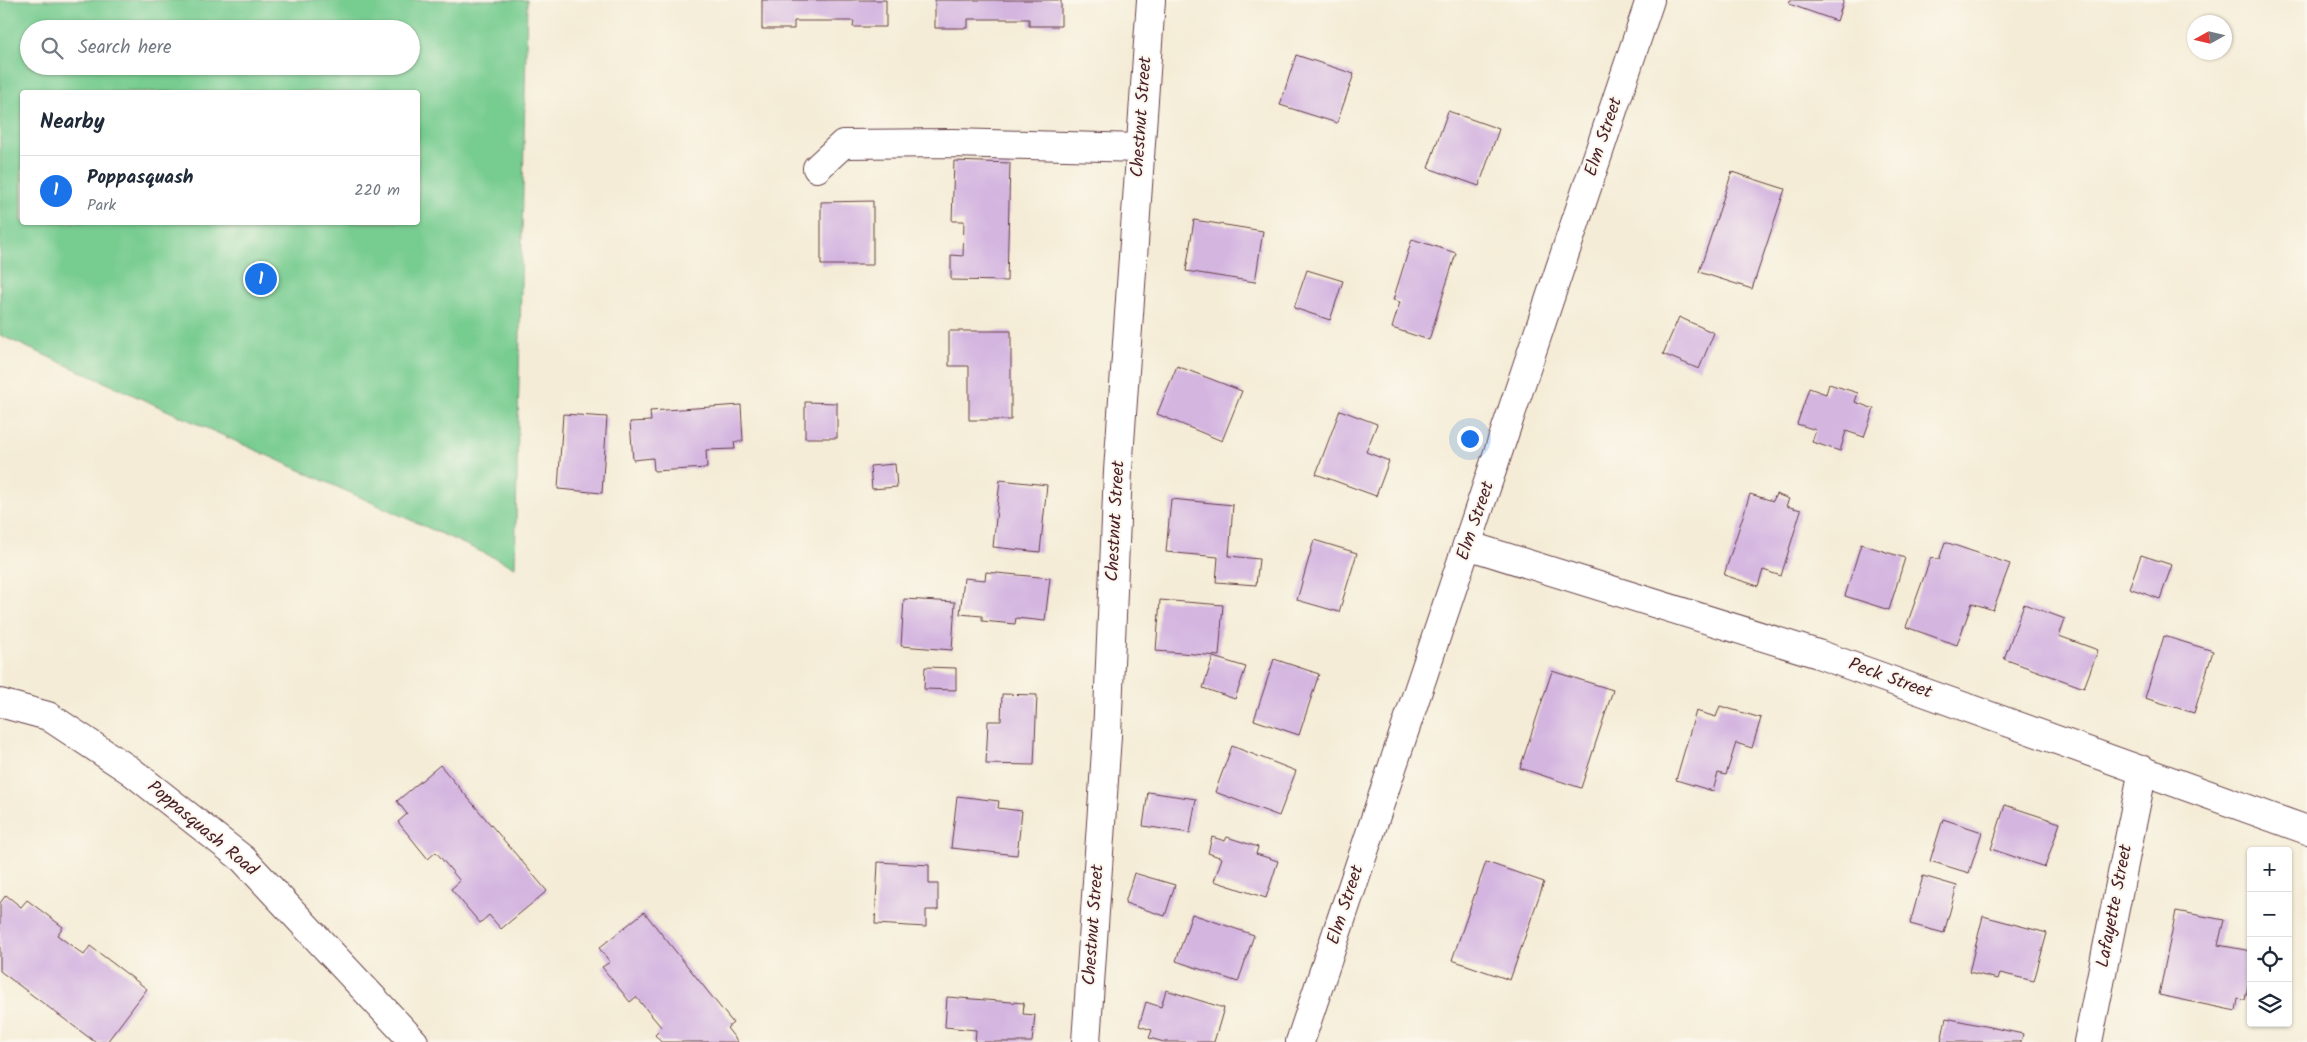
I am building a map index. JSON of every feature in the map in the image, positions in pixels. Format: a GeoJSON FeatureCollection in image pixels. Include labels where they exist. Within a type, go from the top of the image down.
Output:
{"type":"FeatureCollection","features":[{"type":"Feature","properties":{"kind":"street","name":"Chestnut Street"},"geometry":{"type":"LineString","coordinates":[[1086,1042],[1106,736],[1118,471],[1150,0]]}},
{"type":"Feature","properties":{"kind":"street","name":"Elm Street"},"geometry":{"type":"LineString","coordinates":[[1300,1042],[1650,0]]}},
{"type":"Feature","properties":{"kind":"street"},"geometry":{"type":"LineString","coordinates":[[816,168],[843,144],[954,143],[1140,148]]}},
{"type":"Feature","properties":{"kind":"street","name":"Peck Street"},"geometry":{"type":"LineString","coordinates":[[1467,545],[1818,654],[2307,830]]}},
{"type":"Feature","properties":{"kind":"street","name":"Poppasquash Road"},"geometry":{"type":"LineString","coordinates":[[0,702],[48,716],[131,771],[243,859],[414,1042]]}},
{"type":"Feature","properties":{"kind":"street","name":"Lafayette Street"},"geometry":{"type":"LineString","coordinates":[[2088,1042],[2143,770]]}},
{"type":"Feature","properties":{"kind":"green space"},"geometry":{"type":"Polygon","coordinates":[[[0,0],[527,0],[515,567],[0,335],[0,0]]]}},
{"type":"Feature","properties":{"kind":"building"},"geometry":{"type":"Polygon","coordinates":[[[762,0],[886,0],[886,27],[853,27],[854,21],[794,21],[794,29],[762,29],[762,0]]]}},
{"type":"Feature","properties":{"kind":"building"},"geometry":{"type":"Polygon","coordinates":[[[935,0],[1061,0],[1061,26],[1029,26],[1029,19],[968,19],[968,28],[935,28],[935,0]]]}},
{"type":"Feature","properties":{"kind":"building"},"geometry":{"type":"Polygon","coordinates":[[[1790,0],[1844,0],[1837,21],[1789,4],[1790,0]]]}},
{"type":"Feature","properties":{"kind":"building"},"geometry":{"type":"Polygon","coordinates":[[[1296,55],[1354,74],[1337,123],[1280,105],[1296,55]]]}},
{"type":"Feature","properties":{"kind":"building"},"geometry":{"type":"Polygon","coordinates":[[[1448,111],[1499,129],[1479,186],[1428,168],[1448,111]]]}},
{"type":"Feature","properties":{"kind":"building"},"geometry":{"type":"Polygon","coordinates":[[[954,161],[1010,163],[1007,281],[951,280],[951,255],[963,256],[964,221],[952,221],[954,161]]]}},
{"type":"Feature","properties":{"kind":"building"},"geometry":{"type":"Polygon","coordinates":[[[1732,172],[1785,189],[1752,289],[1699,272],[1732,172]]]}},
{"type":"Feature","properties":{"kind":"building"},"geometry":{"type":"Polygon","coordinates":[[[873,201],[873,265],[821,265],[821,202],[873,201]]]}},
{"type":"Feature","properties":{"kind":"building"},"geometry":{"type":"Polygon","coordinates":[[[1194,220],[1263,231],[1255,282],[1186,271],[1194,220]]]}},
{"type":"Feature","properties":{"kind":"building"},"geometry":{"type":"Polygon","coordinates":[[[1412,239],[1456,253],[1429,340],[1392,328],[1400,302],[1393,300],[1412,239]]]}},
{"type":"Feature","properties":{"kind":"building"},"geometry":{"type":"Polygon","coordinates":[[[1307,270],[1343,281],[1330,320],[1294,308],[1307,270]]]}},
{"type":"Feature","properties":{"kind":"building"},"geometry":{"type":"Polygon","coordinates":[[[1679,317],[1714,333],[1699,369],[1663,354],[1679,317]]]}},
{"type":"Feature","properties":{"kind":"building"},"geometry":{"type":"Polygon","coordinates":[[[949,331],[1011,331],[1011,420],[969,420],[969,366],[949,366],[949,331]]]}},
{"type":"Feature","properties":{"kind":"building"},"geometry":{"type":"Polygon","coordinates":[[[1177,366],[1242,391],[1222,441],[1157,414],[1177,366]]]}},
{"type":"Feature","properties":{"kind":"building"},"geometry":{"type":"Polygon","coordinates":[[[1829,384],[1858,393],[1855,402],[1874,409],[1864,437],[1846,431],[1840,451],[1812,442],[1816,430],[1797,424],[1809,388],[1826,394],[1829,384]]]}},
{"type":"Feature","properties":{"kind":"building"},"geometry":{"type":"Polygon","coordinates":[[[805,402],[837,403],[837,438],[805,438],[805,402]]]}},
{"type":"Feature","properties":{"kind":"building"},"geometry":{"type":"Polygon","coordinates":[[[741,405],[743,441],[734,442],[735,449],[706,450],[707,468],[654,471],[653,458],[633,460],[630,422],[651,421],[650,411],[741,405]]]}},
{"type":"Feature","properties":{"kind":"building"},"geometry":{"type":"Polygon","coordinates":[[[1340,410],[1377,424],[1366,452],[1389,461],[1376,496],[1316,474],[1340,410]]]}},
{"type":"Feature","properties":{"kind":"building"},"geometry":{"type":"Polygon","coordinates":[[[563,414],[607,417],[602,493],[558,489],[563,414]]]}},
{"type":"Feature","properties":{"kind":"building"},"geometry":{"type":"Polygon","coordinates":[[[895,464],[897,487],[872,489],[870,466],[895,464]]]}},
{"type":"Feature","properties":{"kind":"building"},"geometry":{"type":"Polygon","coordinates":[[[1000,480],[1047,485],[1040,552],[993,547],[1000,480]]]}},
{"type":"Feature","properties":{"kind":"building"},"geometry":{"type":"Polygon","coordinates":[[[1750,494],[1773,501],[1776,494],[1789,499],[1786,506],[1801,510],[1781,576],[1763,570],[1758,586],[1724,575],[1750,494]]]}},
{"type":"Feature","properties":{"kind":"building"},"geometry":{"type":"Polygon","coordinates":[[[1171,499],[1233,505],[1229,556],[1259,559],[1256,585],[1216,582],[1218,557],[1166,552],[1171,499]]]}},
{"type":"Feature","properties":{"kind":"building"},"geometry":{"type":"Polygon","coordinates":[[[1314,540],[1357,553],[1339,612],[1297,600],[1314,540]]]}},
{"type":"Feature","properties":{"kind":"building"},"geometry":{"type":"Polygon","coordinates":[[[1945,542],[2010,564],[1993,610],[1972,603],[1957,645],[1906,627],[1931,557],[1939,560],[1945,542]]]}},
{"type":"Feature","properties":{"kind":"building"},"geometry":{"type":"Polygon","coordinates":[[[1861,544],[1905,558],[1889,610],[1845,596],[1861,544]]]}},
{"type":"Feature","properties":{"kind":"building"},"geometry":{"type":"Polygon","coordinates":[[[2141,555],[2172,565],[2160,599],[2129,588],[2141,555]]]}},
{"type":"Feature","properties":{"kind":"building"},"geometry":{"type":"Polygon","coordinates":[[[986,572],[1050,578],[1045,621],[1016,618],[1015,624],[982,621],[982,616],[960,614],[964,578],[985,580],[986,572]]]}},
{"type":"Feature","properties":{"kind":"building"},"geometry":{"type":"Polygon","coordinates":[[[904,599],[955,602],[952,650],[901,646],[904,599]]]}},
{"type":"Feature","properties":{"kind":"building"},"geometry":{"type":"Polygon","coordinates":[[[1160,600],[1223,605],[1219,656],[1156,651],[1160,600]]]}},
{"type":"Feature","properties":{"kind":"building"},"geometry":{"type":"Polygon","coordinates":[[[2024,604],[2065,619],[2059,636],[2098,650],[2084,688],[2004,659],[2024,604]]]}},
{"type":"Feature","properties":{"kind":"building"},"geometry":{"type":"Polygon","coordinates":[[[2164,636],[2213,651],[2194,713],[2145,698],[2164,636]]]}},
{"type":"Feature","properties":{"kind":"building"},"geometry":{"type":"Polygon","coordinates":[[[1213,657],[1246,667],[1235,699],[1203,688],[1213,657]]]}},
{"type":"Feature","properties":{"kind":"building"},"geometry":{"type":"Polygon","coordinates":[[[1274,659],[1319,674],[1299,735],[1254,720],[1274,659]]]}},
{"type":"Feature","properties":{"kind":"building"},"geometry":{"type":"Polygon","coordinates":[[[925,667],[956,668],[956,690],[924,689],[925,667]]]}},
{"type":"Feature","properties":{"kind":"building"},"geometry":{"type":"Polygon","coordinates":[[[1552,671],[1613,690],[1581,788],[1520,768],[1552,671]]]}},
{"type":"Feature","properties":{"kind":"building"},"geometry":{"type":"Polygon","coordinates":[[[1002,694],[1037,695],[1034,765],[986,764],[988,721],[1001,721],[1002,694]]]}},
{"type":"Feature","properties":{"kind":"building"},"geometry":{"type":"Polygon","coordinates":[[[1720,706],[1761,718],[1752,748],[1736,743],[1726,775],[1718,773],[1713,791],[1676,780],[1696,711],[1716,717],[1720,706]]]}},
{"type":"Feature","properties":{"kind":"building"},"geometry":{"type":"Polygon","coordinates":[[[1232,746],[1296,771],[1279,816],[1215,792],[1232,746]]]}},
{"type":"Feature","properties":{"kind":"building"},"geometry":{"type":"Polygon","coordinates":[[[440,765],[547,891],[501,929],[489,915],[480,923],[451,889],[460,881],[436,852],[428,859],[398,822],[407,814],[397,801],[440,765]]]}},
{"type":"Feature","properties":{"kind":"building"},"geometry":{"type":"Polygon","coordinates":[[[1148,792],[1196,799],[1190,833],[1143,826],[1148,792]]]}},
{"type":"Feature","properties":{"kind":"building"},"geometry":{"type":"Polygon","coordinates":[[[957,796],[999,801],[998,808],[1022,811],[1017,855],[951,848],[957,796]]]}},
{"type":"Feature","properties":{"kind":"building"},"geometry":{"type":"Polygon","coordinates":[[[2005,805],[2060,823],[2045,867],[1991,849],[2005,805]]]}},
{"type":"Feature","properties":{"kind":"building"},"geometry":{"type":"Polygon","coordinates":[[[1943,819],[1982,832],[1969,873],[1930,861],[1943,819]]]}},
{"type":"Feature","properties":{"kind":"building"},"geometry":{"type":"Polygon","coordinates":[[[1212,837],[1225,841],[1227,837],[1258,847],[1256,854],[1278,861],[1266,898],[1214,881],[1222,858],[1208,853],[1212,837]]]}},
{"type":"Feature","properties":{"kind":"building"},"geometry":{"type":"Polygon","coordinates":[[[878,862],[929,865],[929,884],[938,884],[938,910],[926,910],[926,927],[875,924],[878,862]]]}},
{"type":"Feature","properties":{"kind":"building"},"geometry":{"type":"Polygon","coordinates":[[[1486,862],[1544,882],[1510,980],[1452,960],[1486,862]]]}},
{"type":"Feature","properties":{"kind":"building"},"geometry":{"type":"Polygon","coordinates":[[[1134,873],[1175,885],[1165,916],[1125,903],[1134,873]]]}},
{"type":"Feature","properties":{"kind":"building"},"geometry":{"type":"Polygon","coordinates":[[[1923,876],[1957,886],[1944,933],[1910,924],[1923,876]]]}},
{"type":"Feature","properties":{"kind":"building"},"geometry":{"type":"Polygon","coordinates":[[[6,895],[21,907],[27,900],[63,927],[57,935],[84,955],[90,946],[147,989],[107,1042],[95,1042],[0,971],[0,903],[6,895]]]}},
{"type":"Feature","properties":{"kind":"building"},"geometry":{"type":"Polygon","coordinates":[[[2176,911],[2224,920],[2218,945],[2247,950],[2247,990],[2245,1000],[2238,999],[2236,1011],[2159,995],[2176,911]]]}},
{"type":"Feature","properties":{"kind":"building"},"geometry":{"type":"Polygon","coordinates":[[[644,912],[733,1023],[727,1028],[738,1042],[661,1042],[655,1035],[662,1028],[636,997],[630,1002],[602,967],[610,962],[599,948],[644,912]]]}},
{"type":"Feature","properties":{"kind":"building"},"geometry":{"type":"Polygon","coordinates":[[[1192,914],[1254,935],[1238,982],[1176,961],[1192,914]]]}},
{"type":"Feature","properties":{"kind":"building"},"geometry":{"type":"Polygon","coordinates":[[[1983,916],[2047,933],[2034,981],[2000,973],[1998,979],[1969,972],[1983,916]]]}},
{"type":"Feature","properties":{"kind":"building"},"geometry":{"type":"Polygon","coordinates":[[[1166,990],[1224,1008],[1214,1042],[1164,1042],[1149,1038],[1152,1030],[1139,1026],[1146,1002],[1161,1007],[1166,990]]]}},
{"type":"Feature","properties":{"kind":"building"},"geometry":{"type":"Polygon","coordinates":[[[947,997],[1024,1003],[1023,1014],[1035,1015],[1032,1042],[975,1042],[976,1030],[945,1027],[947,997]]]}},
{"type":"Feature","properties":{"kind":"building"},"geometry":{"type":"Polygon","coordinates":[[[1946,1018],[2023,1034],[2021,1042],[1941,1042],[1946,1018]]]}},
{"type":"Feature","properties":{"kind":"place","name":"Poppasquash"},"geometry":{"type":"Point","coordinates":[261,279]}}]}
